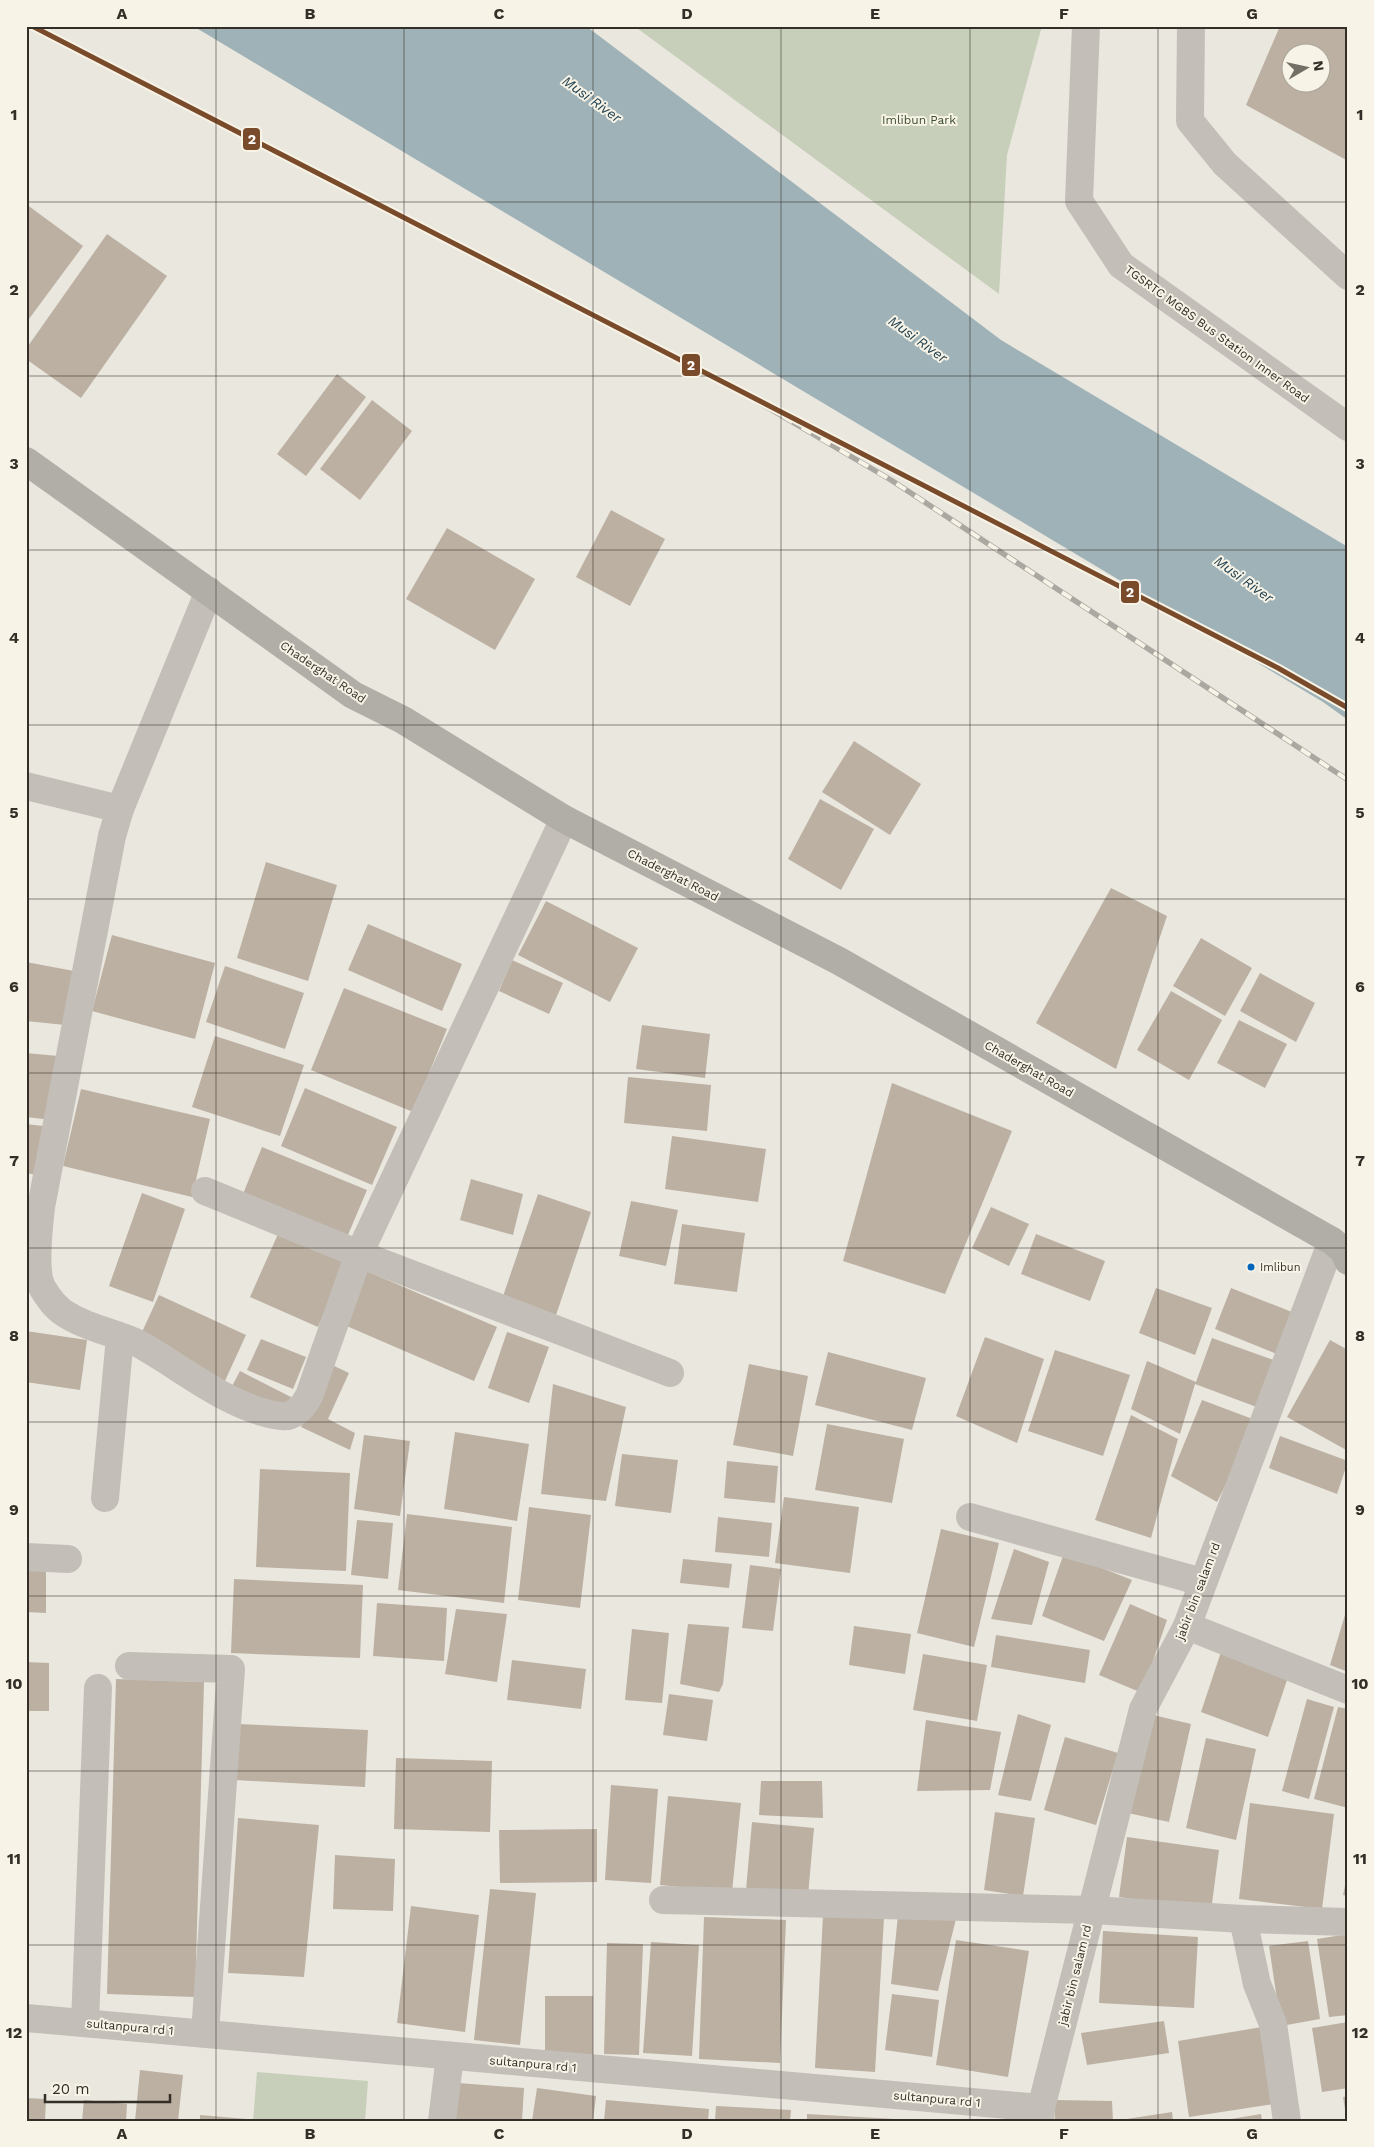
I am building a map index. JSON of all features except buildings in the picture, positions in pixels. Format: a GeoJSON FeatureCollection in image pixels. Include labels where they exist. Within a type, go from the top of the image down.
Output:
{"type":"FeatureCollection","features":[{"type":"Feature","properties":{"kind":"main road","name":"Chaderghat Road"},"geometry":{"type":"LineString","coordinates":[[26,461],[353,695],[403,720],[564,819],[839,961],[1343,1251]]}},
{"type":"Feature","properties":{"kind":"street","name":"TGSRTC MGBS Bus Station Inner Road"},"geometry":{"type":"LineString","coordinates":[[1086,26],[1079,201],[1121,265],[1348,427]]}},
{"type":"Feature","properties":{"kind":"street"},"geometry":{"type":"LineString","coordinates":[[1191,26],[1190,121],[1225,164],[1348,276]]}},
{"type":"Feature","properties":{"kind":"street"},"geometry":{"type":"LineString","coordinates":[[209,591],[120,809],[112,836],[41,1207],[37,1249],[42,1286],[56,1307],[70,1317],[137,1343],[244,1406],[281,1416],[294,1414],[304,1406],[359,1254],[564,819]]}},
{"type":"Feature","properties":{"kind":"street"},"geometry":{"type":"LineString","coordinates":[[26,786],[120,809]]}},
{"type":"Feature","properties":{"kind":"street"},"geometry":{"type":"LineString","coordinates":[[205,1191],[359,1254],[670,1373]]}},
{"type":"Feature","properties":{"kind":"street","name":"jabir bin salam rd"},"geometry":{"type":"LineString","coordinates":[[1041,2114],[1143,1709],[1187,1626],[1202,1582],[1343,1251]]}},
{"type":"Feature","properties":{"kind":"street"},"geometry":{"type":"LineString","coordinates":[[104,1498],[120,1337]]}},
{"type":"Feature","properties":{"kind":"street"},"geometry":{"type":"LineString","coordinates":[[970,1517],[1202,1582]]}},
{"type":"Feature","properties":{"kind":"street"},"geometry":{"type":"LineString","coordinates":[[26,1557],[68,1559]]}},
{"type":"Feature","properties":{"kind":"street"},"geometry":{"type":"LineString","coordinates":[[1187,1626],[1348,1690]]}},
{"type":"Feature","properties":{"kind":"street"},"geometry":{"type":"LineString","coordinates":[[129,1666],[231,1669],[204,2033]]}},
{"type":"Feature","properties":{"kind":"street"},"geometry":{"type":"LineString","coordinates":[[85,2023],[98,1688]]}},
{"type":"Feature","properties":{"kind":"street"},"geometry":{"type":"LineString","coordinates":[[663,1900],[1092,1910],[1243,1919],[1348,1922]]}},
{"type":"Feature","properties":{"kind":"street"},"geometry":{"type":"LineString","coordinates":[[1243,1919],[1257,1984],[1273,2024],[1287,2121]]}},
{"type":"Feature","properties":{"kind":"street","name":"sultanpura rd 1"},"geometry":{"type":"LineString","coordinates":[[26,2018],[450,2056],[1041,2114]]}},
{"type":"Feature","properties":{"kind":"street"},"geometry":{"type":"LineString","coordinates":[[442,2121],[450,2056]]}},
{"type":"Feature","properties":{"kind":"green space","name":"Imlibun Park"},"geometry":{"type":"Polygon","coordinates":[[[634,26],[1042,26],[1007,155],[999,294],[634,26]]]}},
{"type":"Feature","properties":{"kind":"green space"},"geometry":{"type":"Polygon","coordinates":[[[257,2072],[368,2081],[365,2121],[253,2121],[257,2072]]]}},
{"type":"Feature","properties":{"kind":"water","name":"Musi River"},"geometry":{"type":"Polygon","coordinates":[[[193,26],[586,26],[1001,340],[1348,547],[1348,720],[1323,702],[193,26]]]}},
{"type":"Feature","properties":{"kind":"railway"},"geometry":{"type":"LineString","coordinates":[[745,394],[891,480],[1348,780]]}},
{"type":"Feature","properties":{"kind":"transit line","name":"2"},"geometry":{"type":"LineString","coordinates":[[32,26],[1278,668],[1348,708]]}},
{"type":"Feature","properties":{"kind":"place","name":"Imlibun"},"geometry":{"type":"Point","coordinates":[1251,1267]}}]}
